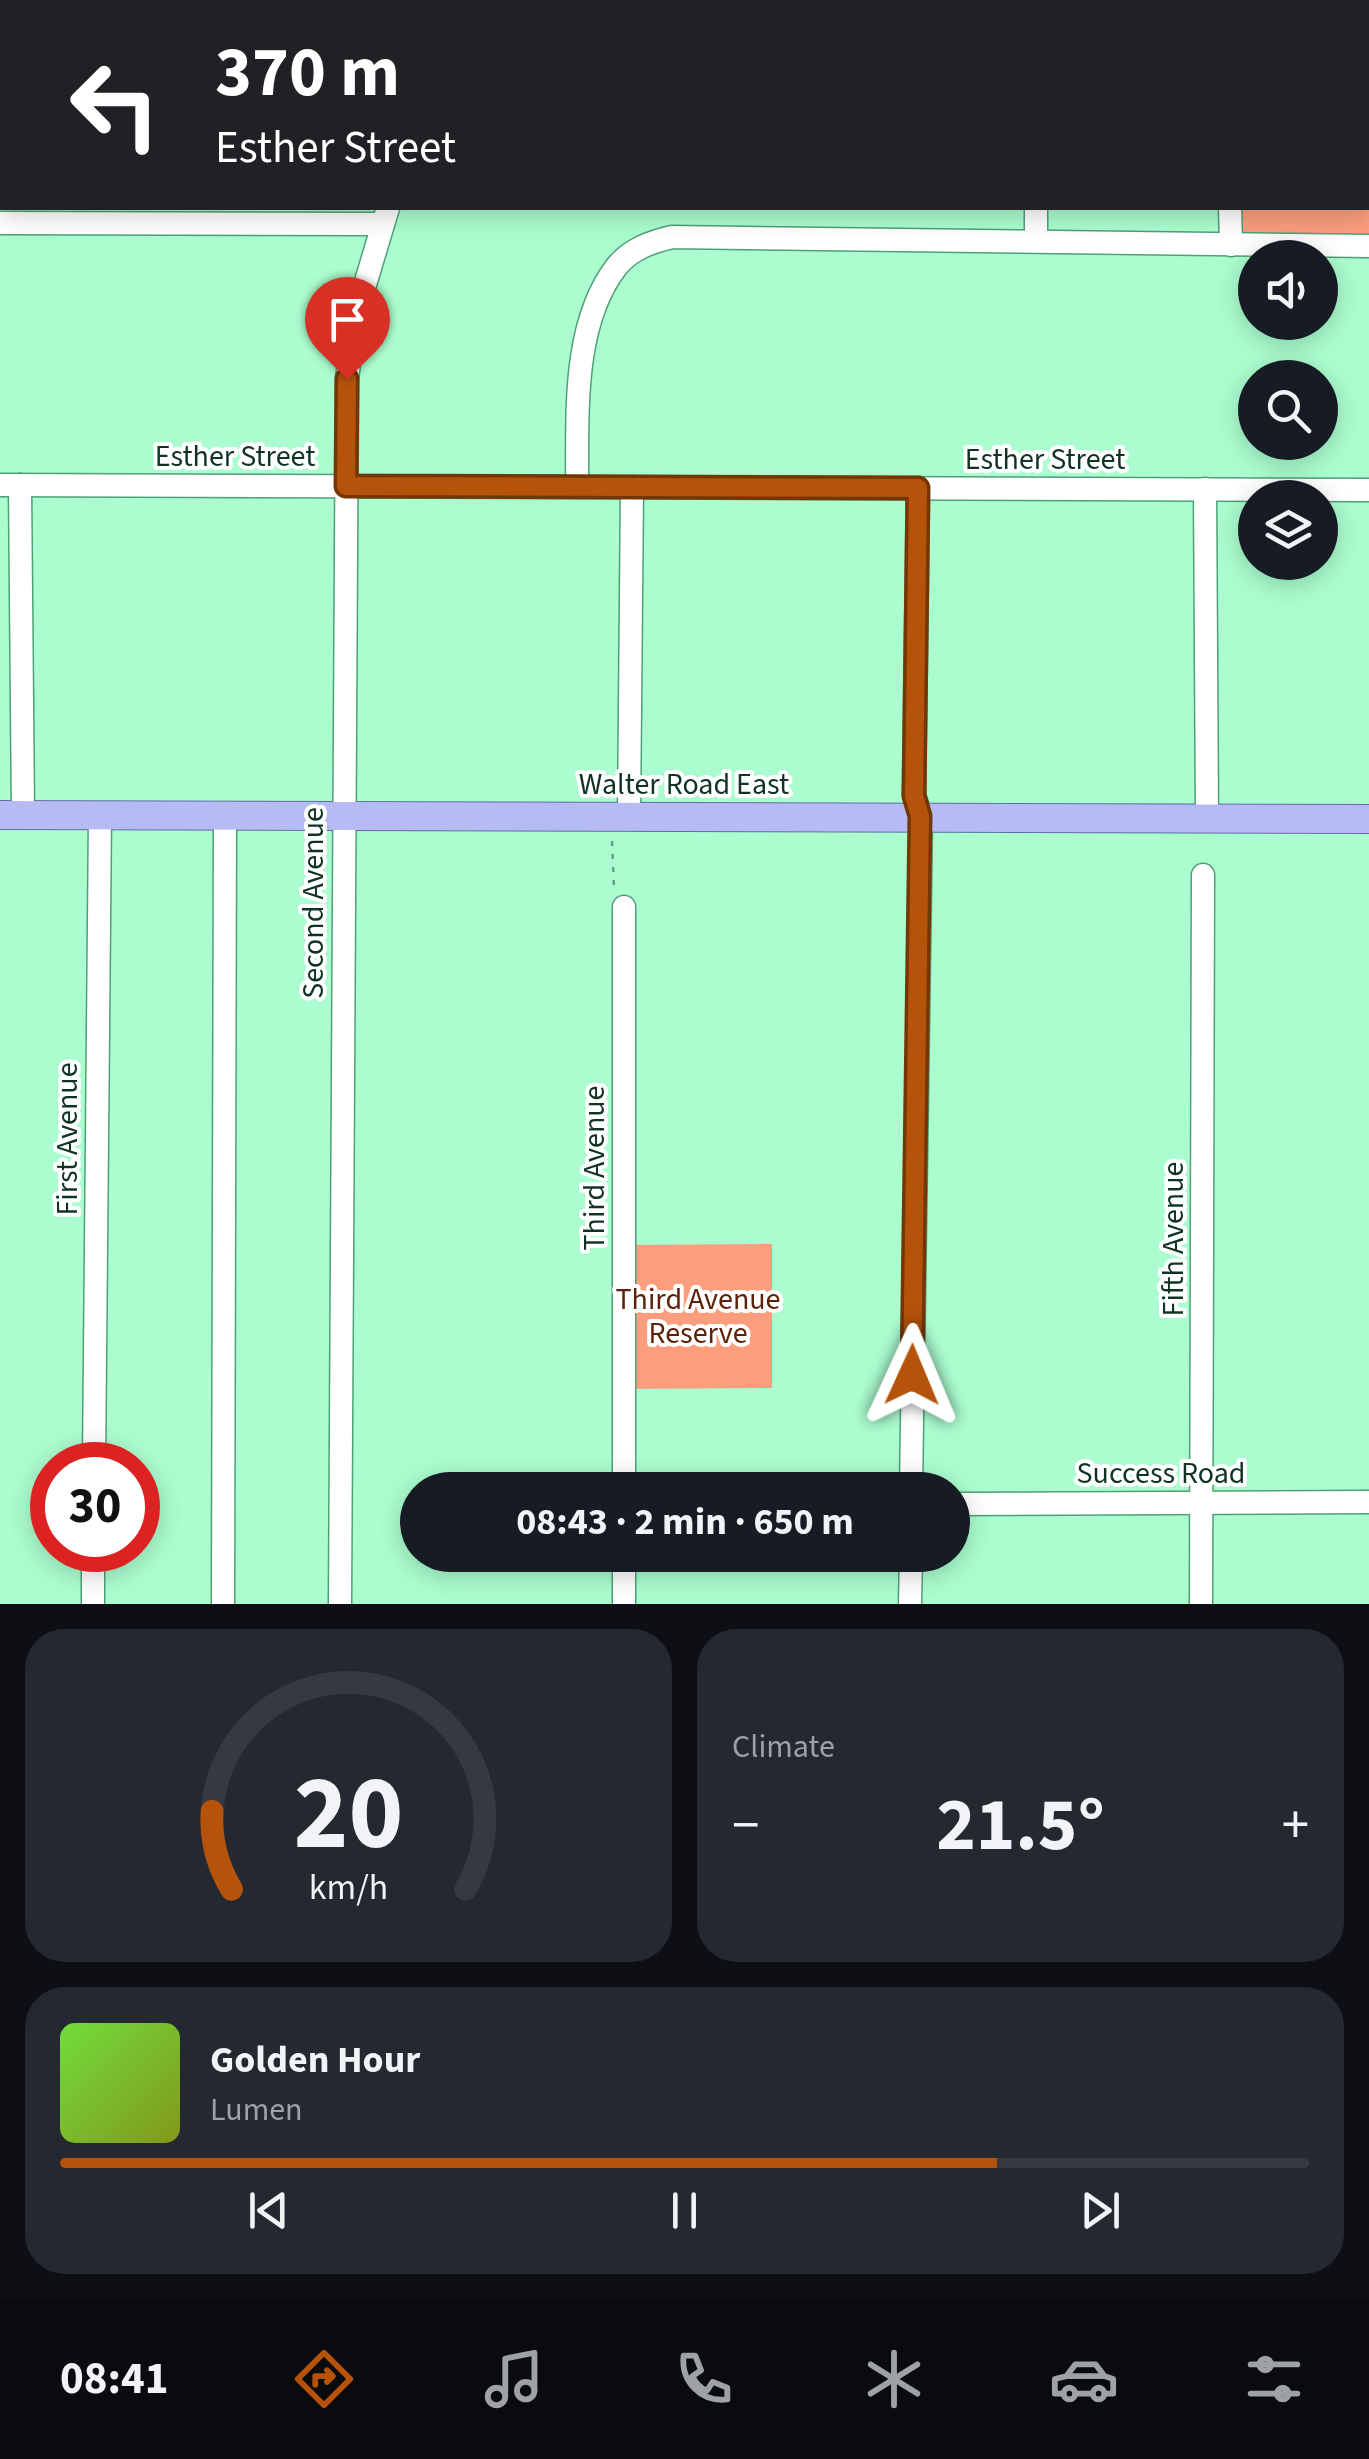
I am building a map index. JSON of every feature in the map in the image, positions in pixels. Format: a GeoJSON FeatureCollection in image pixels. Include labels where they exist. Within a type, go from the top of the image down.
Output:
{"type":"FeatureCollection","features":[{"type":"Feature","properties":{"kind":"main road","name":"Walter Road East"},"geometry":{"type":"LineString","coordinates":[[12,815],[343,816],[620,828],[920,816],[1369,819]]}},
{"type":"Feature","properties":{"kind":"street"},"geometry":{"type":"LineString","coordinates":[[1036,210],[1036,241]]}},
{"type":"Feature","properties":{"kind":"street"},"geometry":{"type":"LineString","coordinates":[[1230,210],[1231,245]]}},
{"type":"Feature","properties":{"kind":"street"},"geometry":{"type":"LineString","coordinates":[[0,223],[384,216]]}},
{"type":"Feature","properties":{"kind":"street","name":"Second Avenue"},"geometry":{"type":"LineString","coordinates":[[340,1604],[343,816],[350,346],[384,216]]}},
{"type":"Feature","properties":{"kind":"street"},"geometry":{"type":"LineString","coordinates":[[576,487],[578,392],[587,337],[600,299],[618,265],[644,244],[672,237],[1369,246]]}},
{"type":"Feature","properties":{"kind":"street"},"geometry":{"type":"LineString","coordinates":[[10,485],[12,815]]}},
{"type":"Feature","properties":{"kind":"street","name":"Esther Street"},"geometry":{"type":"LineString","coordinates":[[10,485],[1369,490]]}},
{"type":"Feature","properties":{"kind":"street"},"geometry":{"type":"LineString","coordinates":[[620,828],[632,487]]}},
{"type":"Feature","properties":{"kind":"street"},"geometry":{"type":"LineString","coordinates":[[911,1472],[920,816],[914,796],[918,488]]}},
{"type":"Feature","properties":{"kind":"street"},"geometry":{"type":"LineString","coordinates":[[1205,489],[1207,817]]}},
{"type":"Feature","properties":{"kind":"street","name":"First Avenue"},"geometry":{"type":"LineString","coordinates":[[94,1442],[100,814]]}},
{"type":"Feature","properties":{"kind":"street"},"geometry":{"type":"LineString","coordinates":[[223,1604],[225,816]]}},
{"type":"Feature","properties":{"kind":"street","name":"Fifth Avenue"},"geometry":{"type":"LineString","coordinates":[[1200,1604],[1204,875]]}},
{"type":"Feature","properties":{"kind":"street","name":"Third Avenue"},"geometry":{"type":"LineString","coordinates":[[624,907],[624,1472]]}},
{"type":"Feature","properties":{"kind":"street","name":"Success Road"},"geometry":{"type":"LineString","coordinates":[[970,1504],[1369,1502]]}},
{"type":"Feature","properties":{"kind":"street"},"geometry":{"type":"LineString","coordinates":[[93,1604],[94,1572]]}},
{"type":"Feature","properties":{"kind":"street"},"geometry":{"type":"LineString","coordinates":[[624,1572],[624,1604]]}},
{"type":"Feature","properties":{"kind":"street"},"geometry":{"type":"LineString","coordinates":[[910,1572],[910,1604]]}},
{"type":"Feature","properties":{"kind":"path"},"geometry":{"type":"LineString","coordinates":[[620,828],[614,889],[624,907]]}},
{"type":"Feature","properties":{"kind":"green space"},"geometry":{"type":"Polygon","coordinates":[[[1230,210],[1369,210],[1369,246],[1338,246],[1338,240],[1238,240],[1238,245],[1231,245],[1230,210]]]}},
{"type":"Feature","properties":{"kind":"green space","name":"Third Avenue Reserve"},"geometry":{"type":"Polygon","coordinates":[[[772,1244],[772,1388],[624,1389],[624,1245],[772,1244]]]}},
{"type":"Feature","properties":{"kind":"route"},"geometry":{"type":"LineString","coordinates":[[347,379],[346,486],[918,488],[914,796],[920,816],[912,1375]]}}]}
